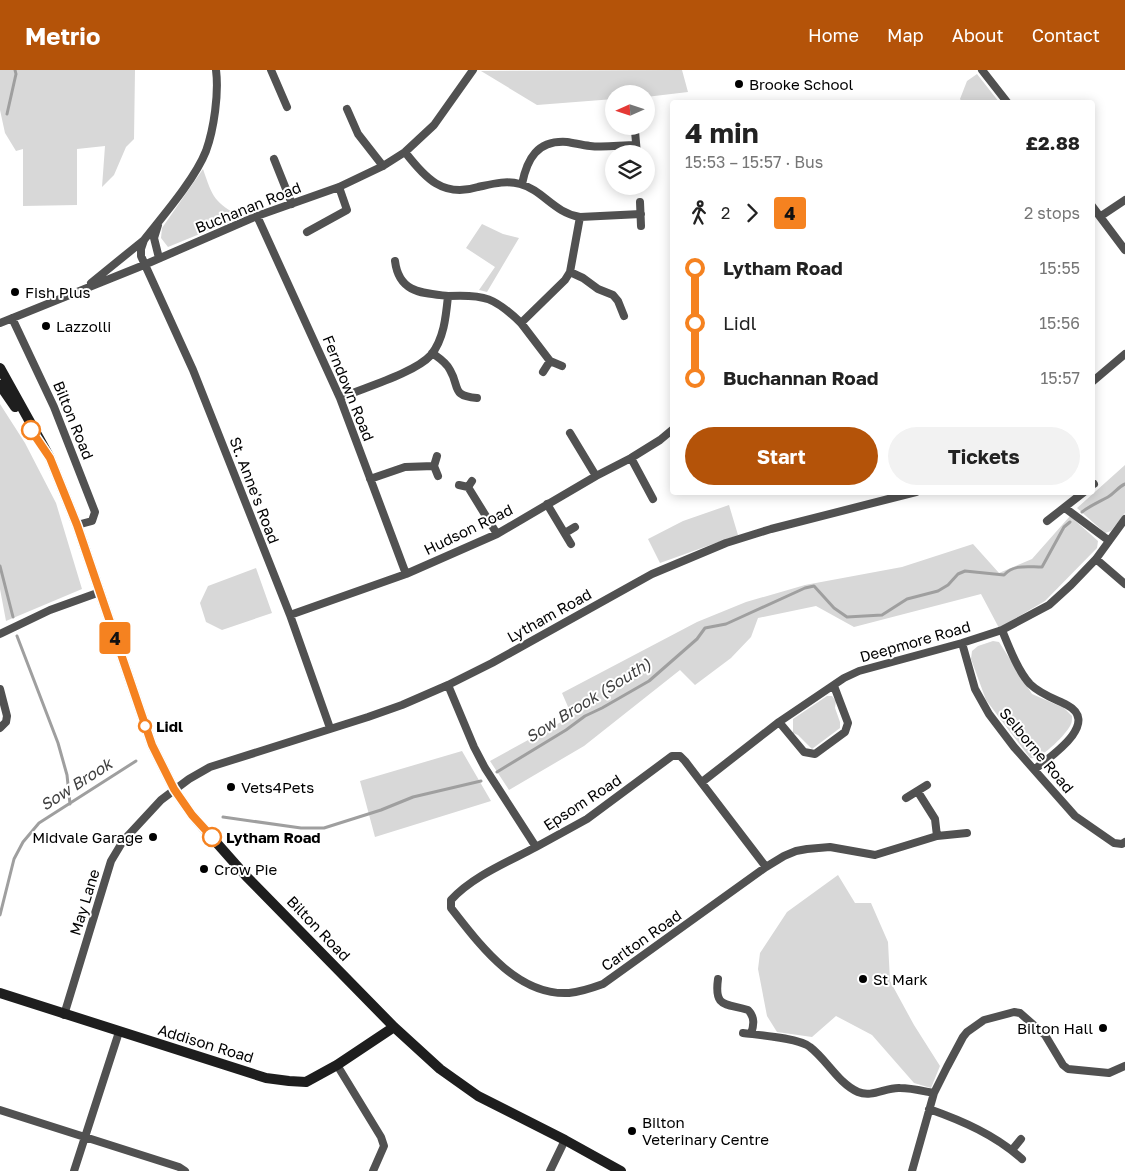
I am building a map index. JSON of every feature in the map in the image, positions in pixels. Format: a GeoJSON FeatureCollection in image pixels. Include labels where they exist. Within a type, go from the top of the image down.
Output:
{"type":"FeatureCollection","features":[{"type":"Feature","properties":{"kind":"main road","name":"Bilton Road"},"geometry":{"type":"LineString","coordinates":[[0,368],[50,458],[77,525],[149,738],[174,789],[192,815],[246,876],[394,1027],[440,1069],[478,1096],[621,1171]]}},
{"type":"Feature","properties":{"kind":"main road","name":"Bilton Road"},"geometry":{"type":"LineString","coordinates":[[0,384],[50,458]]}},
{"type":"Feature","properties":{"kind":"main road","name":"Addison Road"},"geometry":{"type":"LineString","coordinates":[[0,993],[266,1078],[289,1082],[306,1082],[337,1065],[394,1027]]}},
{"type":"Feature","properties":{"kind":"street"},"geometry":{"type":"LineString","coordinates":[[271,70],[286,108]]}},
{"type":"Feature","properties":{"kind":"street","name":"Buchanan Road"},"geometry":{"type":"LineString","coordinates":[[0,323],[144,265],[257,216],[339,187],[383,166],[405,152],[434,125],[473,70]]}},
{"type":"Feature","properties":{"kind":"street"},"geometry":{"type":"LineString","coordinates":[[982,70],[1005,100]]}},
{"type":"Feature","properties":{"kind":"street"},"geometry":{"type":"LineString","coordinates":[[85,288],[144,240],[192,176],[206,151],[214,113],[219,71]]}},
{"type":"Feature","properties":{"kind":"street"},"geometry":{"type":"LineString","coordinates":[[347,109],[358,134],[383,166]]}},
{"type":"Feature","properties":{"kind":"street"},"geometry":{"type":"LineString","coordinates":[[635,135],[636,145]]}},
{"type":"Feature","properties":{"kind":"street"},"geometry":{"type":"LineString","coordinates":[[522,184],[532,155],[539,148],[566,142],[590,146],[605,146]]}},
{"type":"Feature","properties":{"kind":"street"},"geometry":{"type":"LineString","coordinates":[[405,152],[424,175],[440,186],[454,190],[474,189],[502,182],[522,184],[538,193],[563,212],[580,217],[640,214]]}},
{"type":"Feature","properties":{"kind":"street"},"geometry":{"type":"LineString","coordinates":[[274,159],[292,204]]}},
{"type":"Feature","properties":{"kind":"street"},"geometry":{"type":"LineString","coordinates":[[307,232],[347,210],[339,187]]}},
{"type":"Feature","properties":{"kind":"street"},"geometry":{"type":"LineString","coordinates":[[1101,216],[1125,200]]}},
{"type":"Feature","properties":{"kind":"street"},"geometry":{"type":"LineString","coordinates":[[640,202],[641,226]]}},
{"type":"Feature","properties":{"kind":"street"},"geometry":{"type":"LineString","coordinates":[[1095,209],[1125,250]]}},
{"type":"Feature","properties":{"kind":"street","name":"Ferndown Road"},"geometry":{"type":"LineString","coordinates":[[257,216],[340,398],[406,574]]}},
{"type":"Feature","properties":{"kind":"street"},"geometry":{"type":"LineString","coordinates":[[521,323],[565,280],[570,272],[580,217]]}},
{"type":"Feature","properties":{"kind":"street"},"geometry":{"type":"LineString","coordinates":[[159,258],[154,238],[160,220]]}},
{"type":"Feature","properties":{"kind":"street"},"geometry":{"type":"LineString","coordinates":[[144,240],[141,249],[144,265]]}},
{"type":"Feature","properties":{"kind":"street"},"geometry":{"type":"LineString","coordinates":[[395,261],[394,274],[413,290],[448,296],[472,295],[490,299],[506,309],[521,323],[550,361],[562,366]]}},
{"type":"Feature","properties":{"kind":"street","name":"St. Anne's Road"},"geometry":{"type":"LineString","coordinates":[[144,265],[193,370],[290,616],[330,728]]}},
{"type":"Feature","properties":{"kind":"street"},"geometry":{"type":"LineString","coordinates":[[570,272],[612,295],[618,301],[624,316]]}},
{"type":"Feature","properties":{"kind":"street"},"geometry":{"type":"LineString","coordinates":[[340,398],[406,371],[418,365],[432,353],[437,345],[445,320],[448,296]]}},
{"type":"Feature","properties":{"kind":"street"},"geometry":{"type":"LineString","coordinates":[[620,306],[629,303]]}},
{"type":"Feature","properties":{"kind":"street","name":"Bilton Road"},"geometry":{"type":"LineString","coordinates":[[12,318],[54,408],[95,512],[92,520],[77,525]]}},
{"type":"Feature","properties":{"kind":"street"},"geometry":{"type":"LineString","coordinates":[[432,353],[446,364],[455,385],[464,397],[477,398]]}},
{"type":"Feature","properties":{"kind":"street"},"geometry":{"type":"LineString","coordinates":[[1095,379],[1125,354]]}},
{"type":"Feature","properties":{"kind":"street"},"geometry":{"type":"LineString","coordinates":[[544,372],[550,361]]}},
{"type":"Feature","properties":{"kind":"street"},"geometry":{"type":"LineString","coordinates":[[461,406],[464,397]]}},
{"type":"Feature","properties":{"kind":"street","name":"Hudson Road"},"geometry":{"type":"LineString","coordinates":[[290,616],[406,574],[497,534],[596,476],[632,458],[670,432]]}},
{"type":"Feature","properties":{"kind":"street"},"geometry":{"type":"LineString","coordinates":[[570,433],[596,476]]}},
{"type":"Feature","properties":{"kind":"street"},"geometry":{"type":"LineString","coordinates":[[438,456],[434,466],[438,476]]}},
{"type":"Feature","properties":{"kind":"street"},"geometry":{"type":"LineString","coordinates":[[632,458],[653,499]]}},
{"type":"Feature","properties":{"kind":"street"},"geometry":{"type":"LineString","coordinates":[[370,479],[405,467],[434,466]]}},
{"type":"Feature","properties":{"kind":"street"},"geometry":{"type":"LineString","coordinates":[[459,485],[470,484],[497,534]]}},
{"type":"Feature","properties":{"kind":"street","name":"Lytham Road"},"geometry":{"type":"LineString","coordinates":[[174,789],[210,767],[402,705],[448,685],[492,663],[646,577],[726,543],[771,529],[904,495]]}},
{"type":"Feature","properties":{"kind":"street"},"geometry":{"type":"LineString","coordinates":[[1046,521],[1080,495]]}},
{"type":"Feature","properties":{"kind":"street"},"geometry":{"type":"LineString","coordinates":[[547,504],[570,544]]}},
{"type":"Feature","properties":{"kind":"street"},"geometry":{"type":"LineString","coordinates":[[1065,508],[1108,540]]}},
{"type":"Feature","properties":{"kind":"street","name":"Deepmore Road"},"geometry":{"type":"LineString","coordinates":[[702,782],[779,722],[844,678],[859,671],[1002,630],[1048,605],[1096,559],[1125,519]]}},
{"type":"Feature","properties":{"kind":"street"},"geometry":{"type":"LineString","coordinates":[[565,534],[575,527]]}},
{"type":"Feature","properties":{"kind":"street"},"geometry":{"type":"LineString","coordinates":[[1096,559],[1125,584]]}},
{"type":"Feature","properties":{"kind":"street"},"geometry":{"type":"LineString","coordinates":[[0,634],[50,610],[100,592]]}},
{"type":"Feature","properties":{"kind":"street"},"geometry":{"type":"LineString","coordinates":[[1002,630],[1031,685],[1073,709],[1078,717],[1077,729],[1065,743],[1034,769]]}},
{"type":"Feature","properties":{"kind":"street","name":"Selborne Road"},"geometry":{"type":"LineString","coordinates":[[962,643],[976,690],[989,714],[1014,747],[1075,816],[1114,843],[1122,844],[1125,842]]}},
{"type":"Feature","properties":{"kind":"street","name":"Epsom Road"},"geometry":{"type":"LineString","coordinates":[[448,685],[485,768],[536,847],[586,819],[672,756],[680,756],[766,867]]}},
{"type":"Feature","properties":{"kind":"street"},"geometry":{"type":"LineString","coordinates":[[779,722],[804,752],[815,754],[845,732],[847,728],[848,723],[834,686]]}},
{"type":"Feature","properties":{"kind":"street"},"geometry":{"type":"LineString","coordinates":[[0,689],[7,716],[6,722],[0,728]]}},
{"type":"Feature","properties":{"kind":"street"},"geometry":{"type":"LineString","coordinates":[[906,798],[927,785]]}},
{"type":"Feature","properties":{"kind":"street","name":"May Lane"},"geometry":{"type":"LineString","coordinates":[[64,1015],[111,861],[123,842],[174,789]]}},
{"type":"Feature","properties":{"kind":"street"},"geometry":{"type":"LineString","coordinates":[[918,792],[935,819],[937,836]]}},
{"type":"Feature","properties":{"kind":"street","name":"Carlton Road"},"geometry":{"type":"LineString","coordinates":[[536,847],[485,874],[457,893],[451,900],[452,908],[494,959],[512,974],[522,981],[542,989],[568,993],[580,992],[603,984],[766,867],[796,851],[830,847],[875,855],[937,836],[967,833]]}},
{"type":"Feature","properties":{"kind":"street"},"geometry":{"type":"LineString","coordinates":[[718,979],[717,997],[720,1002],[727,1006],[748,1010],[752,1016],[753,1023],[747,1034],[788,1040],[809,1046],[850,1087],[860,1093],[871,1094],[899,1088],[934,1094]]}},
{"type":"Feature","properties":{"kind":"street"},"geometry":{"type":"LineString","coordinates":[[912,1171],[934,1094],[959,1043],[967,1032],[989,1018],[1014,1012],[1020,1013],[1044,1035],[1065,1067],[1109,1073],[1125,1066]]}},
{"type":"Feature","properties":{"kind":"street"},"geometry":{"type":"LineString","coordinates":[[74,1171],[119,1032]]}},
{"type":"Feature","properties":{"kind":"street"},"geometry":{"type":"LineString","coordinates":[[337,1065],[381,1137],[384,1146],[373,1171]]}},
{"type":"Feature","properties":{"kind":"street"},"geometry":{"type":"LineString","coordinates":[[929,1109],[964,1121],[1012,1150],[1022,1159]]}},
{"type":"Feature","properties":{"kind":"street"},"geometry":{"type":"LineString","coordinates":[[0,1110],[186,1171]]}},
{"type":"Feature","properties":{"kind":"street"},"geometry":{"type":"LineString","coordinates":[[1012,1150],[1021,1139]]}},
{"type":"Feature","properties":{"kind":"street"},"geometry":{"type":"LineString","coordinates":[[550,1171],[565,1140]]}},
{"type":"Feature","properties":{"kind":"shaded area"},"geometry":{"type":"Polygon","coordinates":[[[0,70],[135,70],[134,139],[126,147],[114,175],[102,187],[105,146],[77,149],[77,205],[23,206],[23,149],[16,151],[5,133],[0,110],[0,70]]]}},
{"type":"Feature","properties":{"kind":"shaded area"},"geometry":{"type":"Polygon","coordinates":[[[682,70],[688,92],[655,96],[655,85],[605,85],[605,100],[537,105],[481,71],[682,70]]]}},
{"type":"Feature","properties":{"kind":"shaded area"},"geometry":{"type":"Polygon","coordinates":[[[977,74],[997,100],[961,100],[967,81],[977,74]]]}},
{"type":"Feature","properties":{"kind":"shaded area"},"geometry":{"type":"Polygon","coordinates":[[[203,169],[212,193],[220,203],[241,217],[168,247],[161,238],[162,228],[203,169]]]}},
{"type":"Feature","properties":{"kind":"shaded area"},"geometry":{"type":"Polygon","coordinates":[[[482,224],[503,234],[519,238],[487,292],[479,290],[495,267],[466,248],[482,224]]]}},
{"type":"Feature","properties":{"kind":"shaded area"},"geometry":{"type":"Polygon","coordinates":[[[0,404],[25,443],[56,503],[82,589],[6,621],[0,589],[0,404]]]}},
{"type":"Feature","properties":{"kind":"shaded area"},"geometry":{"type":"Polygon","coordinates":[[[1125,465],[1125,513],[1111,531],[1105,533],[1077,508],[1092,495],[1095,495],[1095,492],[1125,465]]]}},
{"type":"Feature","properties":{"kind":"shaded area"},"geometry":{"type":"Polygon","coordinates":[[[729,505],[738,535],[660,563],[648,539],[683,521],[729,505]]]}},
{"type":"Feature","properties":{"kind":"shaded area"},"geometry":{"type":"Polygon","coordinates":[[[1070,516],[1098,541],[1097,548],[1045,601],[999,628],[981,594],[854,627],[816,606],[758,618],[751,637],[731,658],[695,685],[680,670],[584,746],[509,790],[490,761],[572,716],[562,693],[697,622],[746,602],[805,585],[902,567],[973,544],[999,573],[1032,559],[1070,516]]]}},
{"type":"Feature","properties":{"kind":"shaded area"},"geometry":{"type":"Polygon","coordinates":[[[256,568],[272,613],[222,630],[206,622],[200,603],[208,586],[256,568]]]}},
{"type":"Feature","properties":{"kind":"shaded area"},"geometry":{"type":"Polygon","coordinates":[[[993,641],[999,642],[1032,694],[1064,708],[1072,716],[1071,723],[1064,734],[1053,746],[1034,758],[1030,758],[986,700],[971,659],[972,651],[978,646],[993,641]]]}},
{"type":"Feature","properties":{"kind":"shaded area"},"geometry":{"type":"Polygon","coordinates":[[[827,696],[832,696],[836,701],[835,708],[840,728],[812,749],[798,735],[793,733],[793,719],[827,696]]]}},
{"type":"Feature","properties":{"kind":"shaded area"},"geometry":{"type":"Polygon","coordinates":[[[462,751],[491,801],[375,837],[360,781],[462,751]]]}},
{"type":"Feature","properties":{"kind":"shaded area"},"geometry":{"type":"Polygon","coordinates":[[[838,875],[855,903],[871,903],[888,942],[890,981],[914,1025],[940,1066],[931,1088],[914,1083],[872,1035],[836,1016],[812,1037],[777,1032],[767,1016],[758,969],[760,953],[787,912],[838,875]]]}},
{"type":"Feature","properties":{"kind":"waterway"},"geometry":{"type":"LineString","coordinates":[[7,114],[16,74],[15,70]]}},
{"type":"Feature","properties":{"kind":"waterway","name":"Sow Brook (South)"},"geometry":{"type":"LineString","coordinates":[[1082,512],[1125,484]]}},
{"type":"Feature","properties":{"kind":"waterway","name":"Sow Brook (South)"},"geometry":{"type":"LineString","coordinates":[[497,772],[566,730],[585,716],[649,681],[697,639],[705,628],[726,624],[805,588],[814,586],[834,608],[847,617],[882,615],[907,599],[938,591],[948,585],[958,574],[965,571],[1004,575],[1016,568],[1042,567],[1064,527],[1070,522]]}},
{"type":"Feature","properties":{"kind":"waterway"},"geometry":{"type":"LineString","coordinates":[[0,566],[13,617]]}},
{"type":"Feature","properties":{"kind":"waterway"},"geometry":{"type":"LineString","coordinates":[[17,636],[58,743],[67,775],[70,804]]}},
{"type":"Feature","properties":{"kind":"waterway","name":"Sow Brook"},"geometry":{"type":"LineString","coordinates":[[0,915],[14,859],[23,842],[39,823],[136,761]]}},
{"type":"Feature","properties":{"kind":"waterway","name":"Sow Brook (South)"},"geometry":{"type":"LineString","coordinates":[[223,817],[301,828],[324,828],[381,810],[413,797],[481,781]]}},
{"type":"Feature","properties":{"kind":"bus line","name":"4"},"geometry":{"type":"LineString","coordinates":[[31,430],[50,458],[77,525],[152,745],[174,789],[192,815],[212,837]]}},
{"type":"Feature","properties":{"kind":"place","name":"Brooke School"},"geometry":{"type":"Point","coordinates":[739,84]}},
{"type":"Feature","properties":{"kind":"place","name":"Fish Plus"},"geometry":{"type":"Point","coordinates":[15,292]}},
{"type":"Feature","properties":{"kind":"place","name":"Lazzolli"},"geometry":{"type":"Point","coordinates":[46,326]}},
{"type":"Feature","properties":{"kind":"place","name":"Lidl"},"geometry":{"type":"Point","coordinates":[145,726]}},
{"type":"Feature","properties":{"kind":"place","name":"Vets4Pets"},"geometry":{"type":"Point","coordinates":[231,787]}},
{"type":"Feature","properties":{"kind":"place","name":"Midvale Garage"},"geometry":{"type":"Point","coordinates":[153,837]}},
{"type":"Feature","properties":{"kind":"place","name":"Lytham Road"},"geometry":{"type":"Point","coordinates":[212,837]}},
{"type":"Feature","properties":{"kind":"place","name":"Crow Pie"},"geometry":{"type":"Point","coordinates":[204,869]}},
{"type":"Feature","properties":{"kind":"place","name":"St Mark"},"geometry":{"type":"Point","coordinates":[863,979]}},
{"type":"Feature","properties":{"kind":"place","name":"Bilton Hall"},"geometry":{"type":"Point","coordinates":[1103,1028]}},
{"type":"Feature","properties":{"kind":"place","name":"Bilton Veterinary Centre"},"geometry":{"type":"Point","coordinates":[632,1131]}}]}
